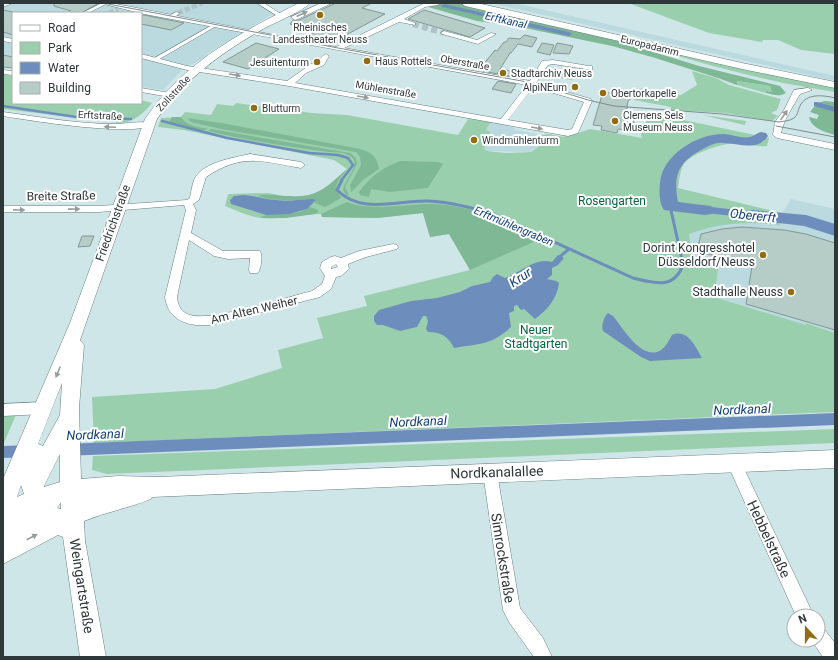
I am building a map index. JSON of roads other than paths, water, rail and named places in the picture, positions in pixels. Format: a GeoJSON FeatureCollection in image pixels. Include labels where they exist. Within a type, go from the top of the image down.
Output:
{"type":"FeatureCollection","features":[{"type":"Feature","properties":{"kind":"main road","name":"Zollstraße"},"geometry":{"type":"LineString","coordinates":[[148,124],[155,112],[167,98],[199,67],[252,32],[306,3]]}},
{"type":"Feature","properties":{"kind":"main road","name":"Zollstraße"},"geometry":{"type":"LineString","coordinates":[[199,67],[265,32],[328,3]]}},
{"type":"Feature","properties":{"kind":"main road","name":"Europadamm"},"geometry":{"type":"LineString","coordinates":[[465,3],[562,24],[731,65],[835,84]]}},
{"type":"Feature","properties":{"kind":"main road","name":"Europadamm"},"geometry":{"type":"LineString","coordinates":[[478,3],[726,61],[835,84]]}},
{"type":"Feature","properties":{"kind":"main road"},"geometry":{"type":"LineString","coordinates":[[562,24],[733,74],[808,90],[835,94]]}},
{"type":"Feature","properties":{"kind":"main road","name":"Friedrichstraße"},"geometry":{"type":"LineString","coordinates":[[53,421],[78,323],[148,124]]}},
{"type":"Feature","properties":{"kind":"main road","name":"Friedrichstraße"},"geometry":{"type":"LineString","coordinates":[[53,421],[78,323]]}},
{"type":"Feature","properties":{"kind":"main road"},"geometry":{"type":"LineString","coordinates":[[3,553],[38,507],[70,459],[53,421]]}},
{"type":"Feature","properties":{"kind":"main road"},"geometry":{"type":"LineString","coordinates":[[23,465],[53,421]]}},
{"type":"Feature","properties":{"kind":"main road"},"geometry":{"type":"LineString","coordinates":[[23,465],[53,421]]}},
{"type":"Feature","properties":{"kind":"main road","name":"Nordkanalallee"},"geometry":{"type":"LineString","coordinates":[[38,507],[107,487],[158,487],[835,459]]}},
{"type":"Feature","properties":{"kind":"main road"},"geometry":{"type":"LineString","coordinates":[[23,465],[38,507]]}},
{"type":"Feature","properties":{"kind":"main road"},"geometry":{"type":"LineString","coordinates":[[23,465],[38,507]]}},
{"type":"Feature","properties":{"kind":"main road","name":"Nordkanalallee"},"geometry":{"type":"LineString","coordinates":[[38,507],[101,504],[158,487]]}},
{"type":"Feature","properties":{"kind":"main road"},"geometry":{"type":"LineString","coordinates":[[3,539],[38,507]]}},
{"type":"Feature","properties":{"kind":"main road","name":"Weingartstraße"},"geometry":{"type":"LineString","coordinates":[[38,507],[74,541],[93,657]]}},
{"type":"Feature","properties":{"kind":"street"},"geometry":{"type":"LineString","coordinates":[[3,6],[11,3]]}},
{"type":"Feature","properties":{"kind":"street"},"geometry":{"type":"LineString","coordinates":[[86,12],[105,3]]}},
{"type":"Feature","properties":{"kind":"street","name":"Oberstraße"},"geometry":{"type":"LineString","coordinates":[[105,3],[138,12]]}},
{"type":"Feature","properties":{"kind":"street"},"geometry":{"type":"LineString","coordinates":[[260,3],[281,16]]}},
{"type":"Feature","properties":{"kind":"street"},"geometry":{"type":"LineString","coordinates":[[337,49],[364,33],[429,3]]}},
{"type":"Feature","properties":{"kind":"street","name":"Oberstraße"},"geometry":{"type":"LineString","coordinates":[[143,13],[252,32],[265,32],[337,49],[532,84],[588,101],[575,131],[571,133]]}},
{"type":"Feature","properties":{"kind":"street"},"geometry":{"type":"LineString","coordinates":[[171,17],[178,13]]}},
{"type":"Feature","properties":{"kind":"street"},"geometry":{"type":"LineString","coordinates":[[397,19],[413,24]]}},
{"type":"Feature","properties":{"kind":"street"},"geometry":{"type":"LineString","coordinates":[[154,60],[216,25]]}},
{"type":"Feature","properties":{"kind":"street"},"geometry":{"type":"LineString","coordinates":[[444,33],[478,42],[493,34]]}},
{"type":"Feature","properties":{"kind":"street","name":"Mühlenstraße"},"geometry":{"type":"LineString","coordinates":[[142,56],[187,68],[199,67],[571,133]]}},
{"type":"Feature","properties":{"kind":"street"},"geometry":{"type":"LineString","coordinates":[[289,84],[298,75],[312,66],[321,63],[326,56]]}},
{"type":"Feature","properties":{"kind":"street"},"geometry":{"type":"LineString","coordinates":[[296,61],[312,66]]}},
{"type":"Feature","properties":{"kind":"street"},"geometry":{"type":"LineString","coordinates":[[503,121],[532,84],[544,64],[547,63],[589,68]]}},
{"type":"Feature","properties":{"kind":"street"},"geometry":{"type":"LineString","coordinates":[[142,90],[167,98]]}},
{"type":"Feature","properties":{"kind":"street"},"geometry":{"type":"LineString","coordinates":[[808,90],[797,92],[788,110],[779,122],[777,135],[835,147]]}},
{"type":"Feature","properties":{"kind":"street"},"geometry":{"type":"LineString","coordinates":[[142,97],[167,98]]}},
{"type":"Feature","properties":{"kind":"street","name":"Erftstraße"},"geometry":{"type":"LineString","coordinates":[[3,114],[75,124],[102,126],[131,127],[148,124]]}},
{"type":"Feature","properties":{"kind":"street"},"geometry":{"type":"LineString","coordinates":[[119,207],[183,202],[188,203],[194,200],[199,180],[202,175],[222,163],[250,157],[301,164]]}},
{"type":"Feature","properties":{"kind":"street","name":"Am Alten Weiher"},"geometry":{"type":"LineString","coordinates":[[188,203],[191,210],[171,293],[171,302],[175,313],[188,320],[199,322],[211,321],[316,294],[327,286],[331,274],[326,271],[326,265],[335,260],[342,262],[363,254],[393,247]]}},
{"type":"Feature","properties":{"kind":"street","name":"Breite Straße"},"geometry":{"type":"LineString","coordinates":[[3,209],[99,209],[119,207]]}},
{"type":"Feature","properties":{"kind":"street"},"geometry":{"type":"LineString","coordinates":[[185,235],[223,255],[233,256],[256,254],[254,270]]}},
{"type":"Feature","properties":{"kind":"street"},"geometry":{"type":"LineString","coordinates":[[3,410],[53,421]]}},
{"type":"Feature","properties":{"kind":"street","name":"Hebbelstraße"},"geometry":{"type":"LineString","coordinates":[[734,463],[801,608]]}},
{"type":"Feature","properties":{"kind":"street","name":"Simrockstraße"},"geometry":{"type":"LineString","coordinates":[[490,473],[512,610],[519,623],[535,642],[543,657]]}},
{"type":"Feature","properties":{"kind":"street"},"geometry":{"type":"LineString","coordinates":[[826,646],[832,654]]}},
{"type":"Feature","properties":{"kind":"water"},"geometry":{"type":"Polygon","coordinates":[[[244,195],[281,201],[316,200],[307,209],[289,214],[266,215],[231,204],[230,200],[234,196],[244,195]]]}},
{"type":"Feature","properties":{"kind":"water"},"geometry":{"type":"Polygon","coordinates":[[[676,201],[685,204],[781,215],[781,221],[678,210],[676,201]]]}},
{"type":"Feature","properties":{"kind":"water"},"geometry":{"type":"Polygon","coordinates":[[[558,255],[564,258],[558,265],[552,268],[552,275],[547,279],[559,283],[554,299],[551,303],[535,319],[524,309],[521,310],[517,305],[514,306],[514,311],[509,313],[511,327],[491,341],[454,348],[449,340],[444,336],[437,333],[428,332],[426,329],[428,321],[426,316],[423,316],[417,327],[400,331],[383,325],[377,325],[374,321],[374,316],[379,310],[411,301],[437,298],[460,292],[472,286],[490,282],[497,274],[505,278],[528,266],[546,261],[552,262],[558,255]]]}},
{"type":"Feature","properties":{"kind":"water"},"geometry":{"type":"Polygon","coordinates":[[[608,313],[613,316],[640,348],[654,352],[661,350],[672,335],[683,334],[691,340],[702,358],[650,361],[641,357],[603,331],[603,321],[608,313]]]}},
{"type":"Feature","properties":{"kind":"waterway","name":"Erftkanal"},"geometry":{"type":"LineString","coordinates":[[444,6],[569,34]]}},
{"type":"Feature","properties":{"kind":"waterway","name":"Erftkanal"},"geometry":{"type":"LineString","coordinates":[[817,104],[835,110]]}},
{"type":"Feature","properties":{"kind":"waterway","name":"Erftmühlengraben"},"geometry":{"type":"LineString","coordinates":[[3,106],[76,117],[131,119]]}},
{"type":"Feature","properties":{"kind":"waterway","name":"Erftmühlengraben"},"geometry":{"type":"LineString","coordinates":[[162,121],[227,138],[309,153],[338,155],[348,158],[353,165],[341,181]]}},
{"type":"Feature","properties":{"kind":"waterway","name":"Erftmühlengraben"},"geometry":{"type":"LineString","coordinates":[[705,210],[670,206],[668,196],[668,179],[673,166],[684,154],[693,148],[714,139],[727,138],[753,141],[761,136]]}},
{"type":"Feature","properties":{"kind":"waterway","name":"Erftmühlengraben"},"geometry":{"type":"LineString","coordinates":[[342,180],[337,190],[347,198],[357,202],[380,204],[428,201],[454,204],[471,208],[495,215],[633,278],[656,283],[663,283],[675,278],[683,264],[670,206]]}},
{"type":"Feature","properties":{"kind":"waterway","name":"Obererft"},"geometry":{"type":"LineString","coordinates":[[752,215],[806,221],[835,230]]}},
{"type":"Feature","properties":{"kind":"waterway","name":"Krur"},"geometry":{"type":"LineString","coordinates":[[557,259],[569,249]]}},
{"type":"Feature","properties":{"kind":"waterway","name":"Nordkanal"},"geometry":{"type":"LineString","coordinates":[[64,450],[835,419]]}},
{"type":"Feature","properties":{"kind":"waterway","name":"Nordkanal"},"geometry":{"type":"LineString","coordinates":[[3,452],[30,451]]}},
{"type":"Feature","properties":{"kind":"tunnel"},"geometry":{"type":"LineString","coordinates":[[178,13],[202,3]]}},
{"type":"Feature","properties":{"kind":"tunnel"},"geometry":{"type":"LineString","coordinates":[[111,12],[118,9]]}},
{"type":"Feature","properties":{"kind":"tunnel"},"geometry":{"type":"LineString","coordinates":[[413,24],[444,33]]}},
{"type":"Feature","properties":{"kind":"tram line"},"geometry":{"type":"LineString","coordinates":[[103,3],[338,48],[533,83],[588,100],[614,106],[722,114],[779,122],[794,118],[800,106],[806,99],[815,96],[835,98]]}},
{"type":"Feature","properties":{"kind":"tram line"},"geometry":{"type":"LineString","coordinates":[[776,126],[835,137]]}},
{"type":"Feature","properties":{"kind":"place","name":"Rheinisches Landestheater Neuss"},"geometry":{"type":"Point","coordinates":[320,15]}},
{"type":"Feature","properties":{"kind":"place","name":"Haus Rottels"},"geometry":{"type":"Point","coordinates":[367,61]}},
{"type":"Feature","properties":{"kind":"place","name":"Jesuitenturm"},"geometry":{"type":"Point","coordinates":[317,62]}},
{"type":"Feature","properties":{"kind":"place","name":"Stadtarchiv Neuss"},"geometry":{"type":"Point","coordinates":[503,73]}},
{"type":"Feature","properties":{"kind":"place","name":"AlpiNEum"},"geometry":{"type":"Point","coordinates":[575,87]}},
{"type":"Feature","properties":{"kind":"place","name":"Obertorkapelle"},"geometry":{"type":"Point","coordinates":[603,93]}},
{"type":"Feature","properties":{"kind":"place","name":"Blutturm"},"geometry":{"type":"Point","coordinates":[254,108]}},
{"type":"Feature","properties":{"kind":"place","name":"Clemens Sels Museum Neuss"},"geometry":{"type":"Point","coordinates":[615,121]}},
{"type":"Feature","properties":{"kind":"place","name":"Windmühlenturm"},"geometry":{"type":"Point","coordinates":[474,140]}},
{"type":"Feature","properties":{"kind":"place","name":"Dorint Kongresshotel Düsseldorf/Neuss"},"geometry":{"type":"Point","coordinates":[763,255]}},
{"type":"Feature","properties":{"kind":"place","name":"Stadthalle Neuss"},"geometry":{"type":"Point","coordinates":[791,292]}},
{"type":"Feature","properties":{"kind":"park label","name":"Rosengarten"},"geometry":{"type":"Point","coordinates":[612,201]}},
{"type":"Feature","properties":{"kind":"park label","name":"Neuer Stadtgarten"},"geometry":{"type":"Point","coordinates":[536,337]}}]}
